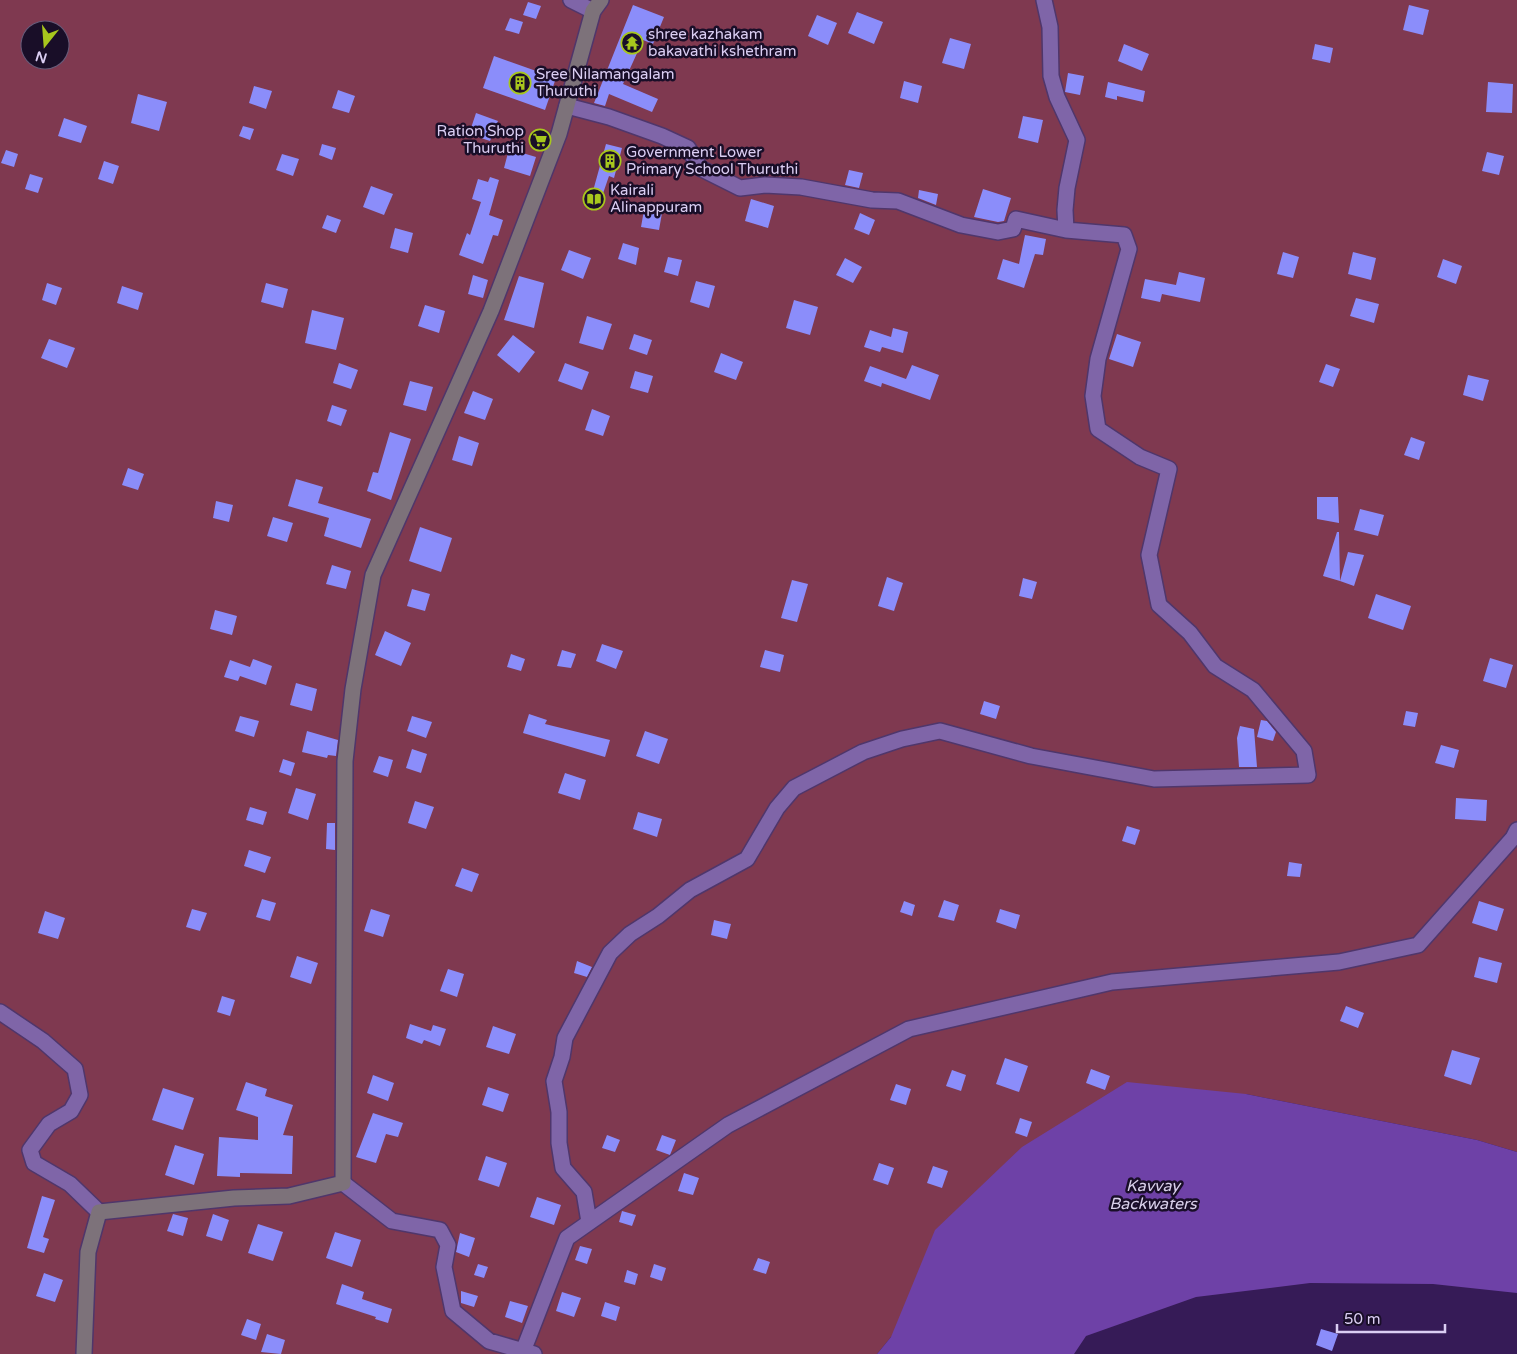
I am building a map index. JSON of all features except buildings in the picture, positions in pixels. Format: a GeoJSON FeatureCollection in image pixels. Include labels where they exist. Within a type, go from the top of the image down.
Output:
{"type":"FeatureCollection","features":[{"type":"Feature","properties":{"kind":"main road"},"geometry":{"type":"LineString","coordinates":[[84,1354],[88,1252],[99,1212],[234,1198],[289,1196],[343,1183],[345,761],[353,689],[373,576],[491,311],[559,134],[597,6]]}},
{"type":"Feature","properties":{"kind":"street"},"geometry":{"type":"LineString","coordinates":[[571,0],[597,6]]}},
{"type":"Feature","properties":{"kind":"street"},"geometry":{"type":"LineString","coordinates":[[1044,0],[1050,27],[1051,76],[1057,97],[1077,140],[1067,188],[1066,230]]}},
{"type":"Feature","properties":{"kind":"street"},"geometry":{"type":"LineString","coordinates":[[567,106],[610,117],[662,136],[688,148],[700,168],[740,188],[766,185],[801,187],[872,200],[898,201],[961,225],[998,232],[1013,228],[1016,219],[1066,230],[1124,235],[1129,249],[1098,359],[1093,396],[1098,428],[1140,458],[1169,469],[1149,555],[1159,605],[1190,633],[1215,666],[1253,690],[1304,751],[1308,775],[1154,779],[1031,756],[940,731],[902,739],[863,752],[794,788],[777,808],[747,859],[690,890],[658,916],[630,934],[610,953],[565,1038],[562,1057],[554,1081],[559,1112],[559,1143],[563,1168],[584,1192],[589,1222]]}},
{"type":"Feature","properties":{"kind":"street"},"geometry":{"type":"LineString","coordinates":[[343,1183],[392,1221],[440,1230],[448,1245],[444,1267],[453,1311],[489,1341],[526,1353],[567,1238],[728,1125],[909,1029],[1112,982],[1339,962],[1418,945],[1513,838],[1517,830]]}},
{"type":"Feature","properties":{"kind":"street"},"geometry":{"type":"LineString","coordinates":[[0,1012],[43,1041],[75,1069],[80,1095],[71,1111],[49,1124],[30,1150],[34,1164],[70,1184],[99,1212]]}},
{"type":"Feature","properties":{"kind":"shaded area"},"geometry":{"type":"Polygon","coordinates":[[[0,0],[1517,0],[1517,1152],[1477,1140],[1246,1094],[891,1337],[877,1354],[0,1354],[0,0]]]}},
{"type":"Feature","properties":{"kind":"water","name":"Kavvay Backwaters"},"geometry":{"type":"Polygon","coordinates":[[[1127,1082],[1246,1094],[1477,1140],[1517,1152],[1517,1293],[1433,1284],[1310,1283],[1196,1297],[1086,1336],[1074,1354],[877,1354],[891,1337],[935,1230],[1022,1147],[1127,1082]]]}},
{"type":"Feature","properties":{"kind":"place","name":"shree kazhakam bakavathi kshethram"},"geometry":{"type":"Point","coordinates":[632,43]}},
{"type":"Feature","properties":{"kind":"place","name":"Sree Nilamangalam Thuruthi"},"geometry":{"type":"Point","coordinates":[520,83]}},
{"type":"Feature","properties":{"kind":"place","name":"Ration Shop Thuruthi"},"geometry":{"type":"Point","coordinates":[540,140]}},
{"type":"Feature","properties":{"kind":"place","name":"Government Lower Primary School Thuruthi"},"geometry":{"type":"Point","coordinates":[610,161]}},
{"type":"Feature","properties":{"kind":"place","name":"Kairali Alinappuram"},"geometry":{"type":"Point","coordinates":[594,199]}}]}
